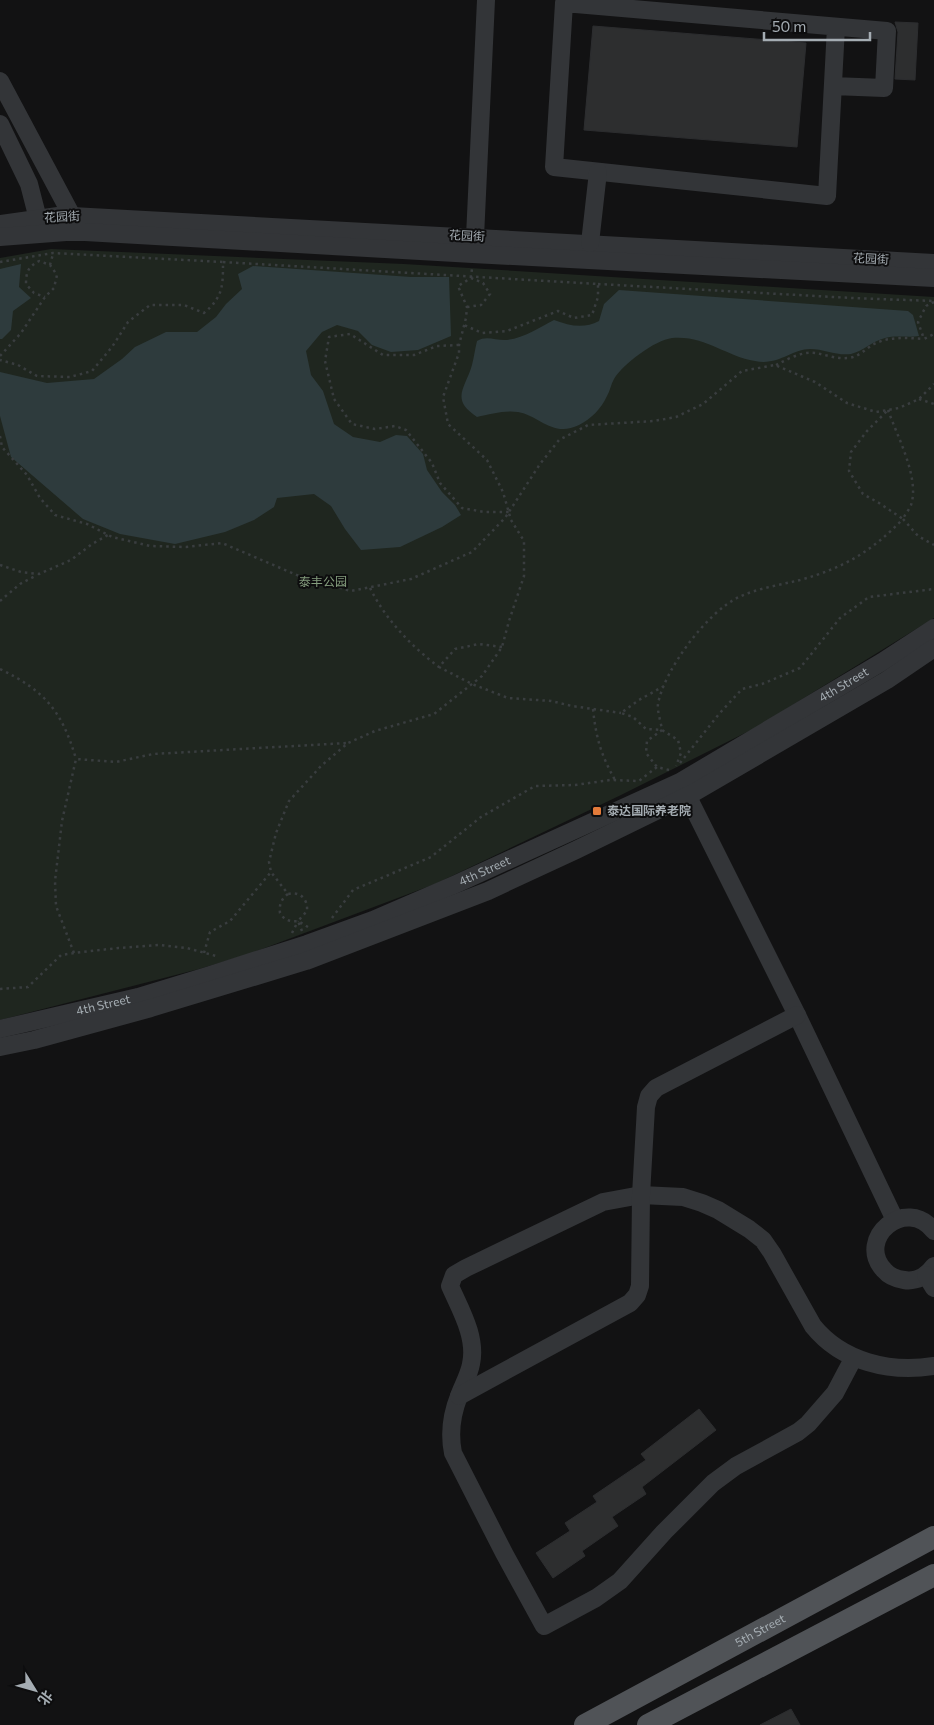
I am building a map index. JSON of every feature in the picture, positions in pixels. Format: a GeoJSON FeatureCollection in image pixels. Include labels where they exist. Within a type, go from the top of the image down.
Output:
{"type":"FeatureCollection","features":[{"type":"Feature","properties":{"kind":"main road","name":"5th Street"},"geometry":{"type":"LineString","coordinates":[[585,1725],[934,1537]]}},
{"type":"Feature","properties":{"kind":"main road"},"geometry":{"type":"LineString","coordinates":[[648,1725],[934,1574]]}},
{"type":"Feature","properties":{"kind":"street"},"geometry":{"type":"LineString","coordinates":[[475,237],[486,0]]}},
{"type":"Feature","properties":{"kind":"street"},"geometry":{"type":"LineString","coordinates":[[833,86],[884,88],[887,31],[836,26],[564,4],[554,167],[827,196],[836,26]]}},
{"type":"Feature","properties":{"kind":"street"},"geometry":{"type":"LineString","coordinates":[[0,81],[72,216]]}},
{"type":"Feature","properties":{"kind":"street"},"geometry":{"type":"LineString","coordinates":[[0,124],[29,184],[38,219]]}},
{"type":"Feature","properties":{"kind":"street"},"geometry":{"type":"LineString","coordinates":[[590,243],[598,172]]}},
{"type":"Feature","properties":{"kind":"street","name":"花园街"},"geometry":{"type":"LineString","coordinates":[[0,224],[72,216],[934,263]]}},
{"type":"Feature","properties":{"kind":"street","name":"花园街"},"geometry":{"type":"LineString","coordinates":[[0,237],[85,232],[934,278]]}},
{"type":"Feature","properties":{"kind":"street","name":"4th Street"},"geometry":{"type":"LineString","coordinates":[[0,1047],[34,1040],[151,1008],[306,961],[488,890],[576,850],[680,783],[882,662],[934,628]]}},
{"type":"Feature","properties":{"kind":"street","name":"4th Street"},"geometry":{"type":"LineString","coordinates":[[0,1030],[138,997],[309,936],[373,920],[454,886],[680,783],[887,680],[934,648]]}},
{"type":"Feature","properties":{"kind":"street"},"geometry":{"type":"LineString","coordinates":[[680,783],[797,1016],[895,1220]]}},
{"type":"Feature","properties":{"kind":"street"},"geometry":{"type":"LineString","coordinates":[[459,1396],[630,1303],[637,1295],[640,1286],[641,1195],[646,1107],[649,1096],[656,1088],[797,1016]]}},
{"type":"Feature","properties":{"kind":"street"},"geometry":{"type":"LineString","coordinates":[[854,1357],[835,1393],[808,1424],[798,1432],[736,1466],[713,1483],[664,1532],[620,1581],[596,1598],[544,1626],[461,1472],[453,1453],[450,1436],[451,1429],[459,1396],[472,1362],[471,1345],[466,1323],[450,1286],[454,1275],[602,1202],[641,1195],[675,1196],[697,1201],[718,1210],[763,1240],[772,1252],[813,1326],[821,1336],[835,1347],[873,1364],[897,1368],[934,1366]]}},
{"type":"Feature","properties":{"kind":"street"},"geometry":{"type":"LineString","coordinates":[[931,1276],[914,1280],[898,1279],[887,1273],[880,1264],[876,1252],[878,1240],[884,1229],[895,1220],[916,1218],[926,1223],[934,1231]]}},
{"type":"Feature","properties":{"kind":"path"},"geometry":{"type":"LineString","coordinates":[[0,262],[53,253],[934,301]]}},
{"type":"Feature","properties":{"kind":"path"},"geometry":{"type":"LineString","coordinates":[[471,277],[473,254]]}},
{"type":"Feature","properties":{"kind":"path"},"geometry":{"type":"LineString","coordinates":[[0,356],[21,333],[54,288],[57,275],[50,265],[39,261],[31,266],[26,273],[26,284],[34,293],[46,297]]}},
{"type":"Feature","properties":{"kind":"path"},"geometry":{"type":"LineString","coordinates":[[0,360],[18,364],[37,376],[70,377],[92,370],[112,347],[128,322],[150,305],[184,305],[204,314],[216,303],[223,283],[223,262]]}},
{"type":"Feature","properties":{"kind":"path"},"geometry":{"type":"LineString","coordinates":[[288,894],[271,872],[269,862],[276,833],[289,801],[321,766],[348,743],[375,731],[434,714],[482,676],[502,647],[524,576],[524,541],[511,520],[503,492],[487,460],[448,424],[443,397],[459,353],[459,344],[467,307],[458,286],[471,277]]}},
{"type":"Feature","properties":{"kind":"path"},"geometry":{"type":"LineString","coordinates":[[467,307],[482,305],[490,294],[483,283],[471,277]]}},
{"type":"Feature","properties":{"kind":"path"},"geometry":{"type":"LineString","coordinates":[[464,325],[482,333],[507,331],[558,311],[574,318],[592,315],[598,297],[598,284]]}},
{"type":"Feature","properties":{"kind":"path"},"geometry":{"type":"LineString","coordinates":[[924,339],[918,322],[926,306],[934,301]]}},
{"type":"Feature","properties":{"kind":"path"},"geometry":{"type":"LineString","coordinates":[[459,344],[436,346],[414,355],[383,355],[350,334],[329,337],[325,361],[334,399],[352,424],[375,429],[395,426],[406,430],[432,463],[440,483],[462,508],[484,512],[509,512]]}},
{"type":"Feature","properties":{"kind":"path"},"geometry":{"type":"LineString","coordinates":[[0,436],[1,448],[27,475],[40,498],[55,514],[86,524],[108,535],[150,546],[186,547],[222,543],[299,576],[351,591],[411,579],[472,552],[505,518],[540,464],[559,440],[588,425],[676,418],[703,404],[742,371],[775,365],[804,354],[814,353],[846,359],[855,357],[873,345],[886,340],[924,339],[934,334]]}},
{"type":"Feature","properties":{"kind":"path"},"geometry":{"type":"LineString","coordinates":[[775,365],[815,382],[847,403],[876,412],[899,408],[919,399],[934,384]]}},
{"type":"Feature","properties":{"kind":"path"},"geometry":{"type":"LineString","coordinates":[[919,399],[934,404]]}},
{"type":"Feature","properties":{"kind":"path"},"geometry":{"type":"LineString","coordinates":[[662,730],[658,705],[664,686],[685,649],[711,616],[738,597],[824,572],[859,557],[885,538],[903,519],[911,504],[912,480],[905,452],[895,432],[888,410]]}},
{"type":"Feature","properties":{"kind":"path"},"geometry":{"type":"LineString","coordinates":[[888,410],[867,431],[851,452],[849,471],[862,494],[903,519],[918,536],[934,545]]}},
{"type":"Feature","properties":{"kind":"path"},"geometry":{"type":"LineString","coordinates":[[0,601],[20,584],[71,560],[92,544],[108,535]]}},
{"type":"Feature","properties":{"kind":"path"},"geometry":{"type":"LineString","coordinates":[[0,565],[21,572],[39,574]]}},
{"type":"Feature","properties":{"kind":"path"},"geometry":{"type":"LineString","coordinates":[[370,588],[377,602],[415,649],[439,667],[472,684],[508,698],[551,701],[621,713],[633,718],[646,729],[662,730],[678,740],[681,753],[680,783]]}},
{"type":"Feature","properties":{"kind":"path"},"geometry":{"type":"LineString","coordinates":[[680,783],[719,714],[742,689],[762,684],[800,668],[840,618],[869,597],[934,589]]}},
{"type":"Feature","properties":{"kind":"path"},"geometry":{"type":"LineString","coordinates":[[439,667],[455,650],[480,644],[502,647]]}},
{"type":"Feature","properties":{"kind":"path"},"geometry":{"type":"LineString","coordinates":[[0,669],[22,680],[49,702],[69,734],[76,759],[62,821],[55,880],[56,906],[74,953]]}},
{"type":"Feature","properties":{"kind":"path"},"geometry":{"type":"LineString","coordinates":[[621,713],[664,686]]}},
{"type":"Feature","properties":{"kind":"path"},"geometry":{"type":"LineString","coordinates":[[593,709],[595,732],[603,758],[614,780]]}},
{"type":"Feature","properties":{"kind":"path"},"geometry":{"type":"LineString","coordinates":[[662,730],[647,741],[646,753],[657,767],[680,783]]}},
{"type":"Feature","properties":{"kind":"path"},"geometry":{"type":"LineString","coordinates":[[76,759],[116,762],[153,754],[348,743]]}},
{"type":"Feature","properties":{"kind":"path"},"geometry":{"type":"LineString","coordinates":[[329,922],[353,890],[431,857],[481,817],[535,786],[575,785],[614,780],[639,781],[657,767]]}},
{"type":"Feature","properties":{"kind":"path"},"geometry":{"type":"LineString","coordinates":[[204,953],[210,932],[230,921],[271,872]]}},
{"type":"Feature","properties":{"kind":"path"},"geometry":{"type":"LineString","coordinates":[[291,935],[298,921],[307,912],[307,902],[303,896],[294,893],[288,894],[281,901],[279,905],[280,913],[286,920],[298,921],[309,936]]}},
{"type":"Feature","properties":{"kind":"path"},"geometry":{"type":"LineString","coordinates":[[298,921],[309,936]]}},
{"type":"Feature","properties":{"kind":"path"},"geometry":{"type":"LineString","coordinates":[[0,990],[28,988],[61,955],[159,945],[187,948],[217,956]]}},
{"type":"Feature","properties":{"kind":"green space","name":"泰丰公园"},"geometry":{"type":"Polygon","coordinates":[[[51,249],[404,264],[934,297],[934,618],[755,728],[619,796],[435,884],[249,954],[199,969],[0,1020],[0,258],[51,249]]]}},
{"type":"Feature","properties":{"kind":"shaded area"},"geometry":{"type":"Polygon","coordinates":[[[21,264],[19,287],[31,298],[13,311],[11,330],[0,339],[0,269],[21,264]]]}},
{"type":"Feature","properties":{"kind":"shaded area"},"geometry":{"type":"Polygon","coordinates":[[[253,266],[411,277],[449,277],[451,336],[418,350],[391,352],[372,345],[358,331],[337,325],[322,332],[306,351],[311,375],[323,391],[334,424],[353,437],[380,442],[396,435],[407,436],[423,454],[427,470],[461,515],[442,527],[400,547],[361,550],[331,506],[314,494],[277,498],[274,507],[254,520],[225,532],[175,544],[120,534],[83,519],[11,457],[0,416],[0,372],[47,383],[94,379],[135,347],[166,332],[197,332],[216,317],[226,304],[242,289],[238,274],[253,266]]]}},
{"type":"Feature","properties":{"kind":"shaded area"},"geometry":{"type":"Polygon","coordinates":[[[619,290],[908,311],[913,315],[919,336],[885,338],[851,354],[810,349],[763,362],[734,355],[695,340],[672,338],[657,343],[624,367],[614,379],[605,401],[592,417],[570,428],[554,428],[518,412],[503,412],[477,417],[464,405],[462,399],[463,387],[472,365],[477,341],[484,338],[513,339],[532,332],[554,320],[577,326],[593,324],[599,321],[604,304],[619,290]]]}},
{"type":"Feature","properties":{"kind":"building"},"geometry":{"type":"Polygon","coordinates":[[[895,22],[918,23],[915,80],[895,79],[898,32],[895,22]]]}},
{"type":"Feature","properties":{"kind":"building"},"geometry":{"type":"Polygon","coordinates":[[[593,26],[806,43],[797,147],[584,130],[593,26]]]}},
{"type":"Feature","properties":{"kind":"building"},"geometry":{"type":"Polygon","coordinates":[[[699,1409],[716,1430],[642,1487],[646,1494],[612,1517],[618,1526],[582,1551],[585,1556],[553,1578],[536,1553],[570,1531],[565,1523],[597,1502],[593,1496],[646,1460],[641,1454],[699,1409]]]}},
{"type":"Feature","properties":{"kind":"building"},"geometry":{"type":"Polygon","coordinates":[[[791,1709],[800,1725],[760,1725],[791,1709]]]}},
{"type":"Feature","properties":{"kind":"place","name":"泰达国际养老院"},"geometry":{"type":"Point","coordinates":[597,811]}}]}
